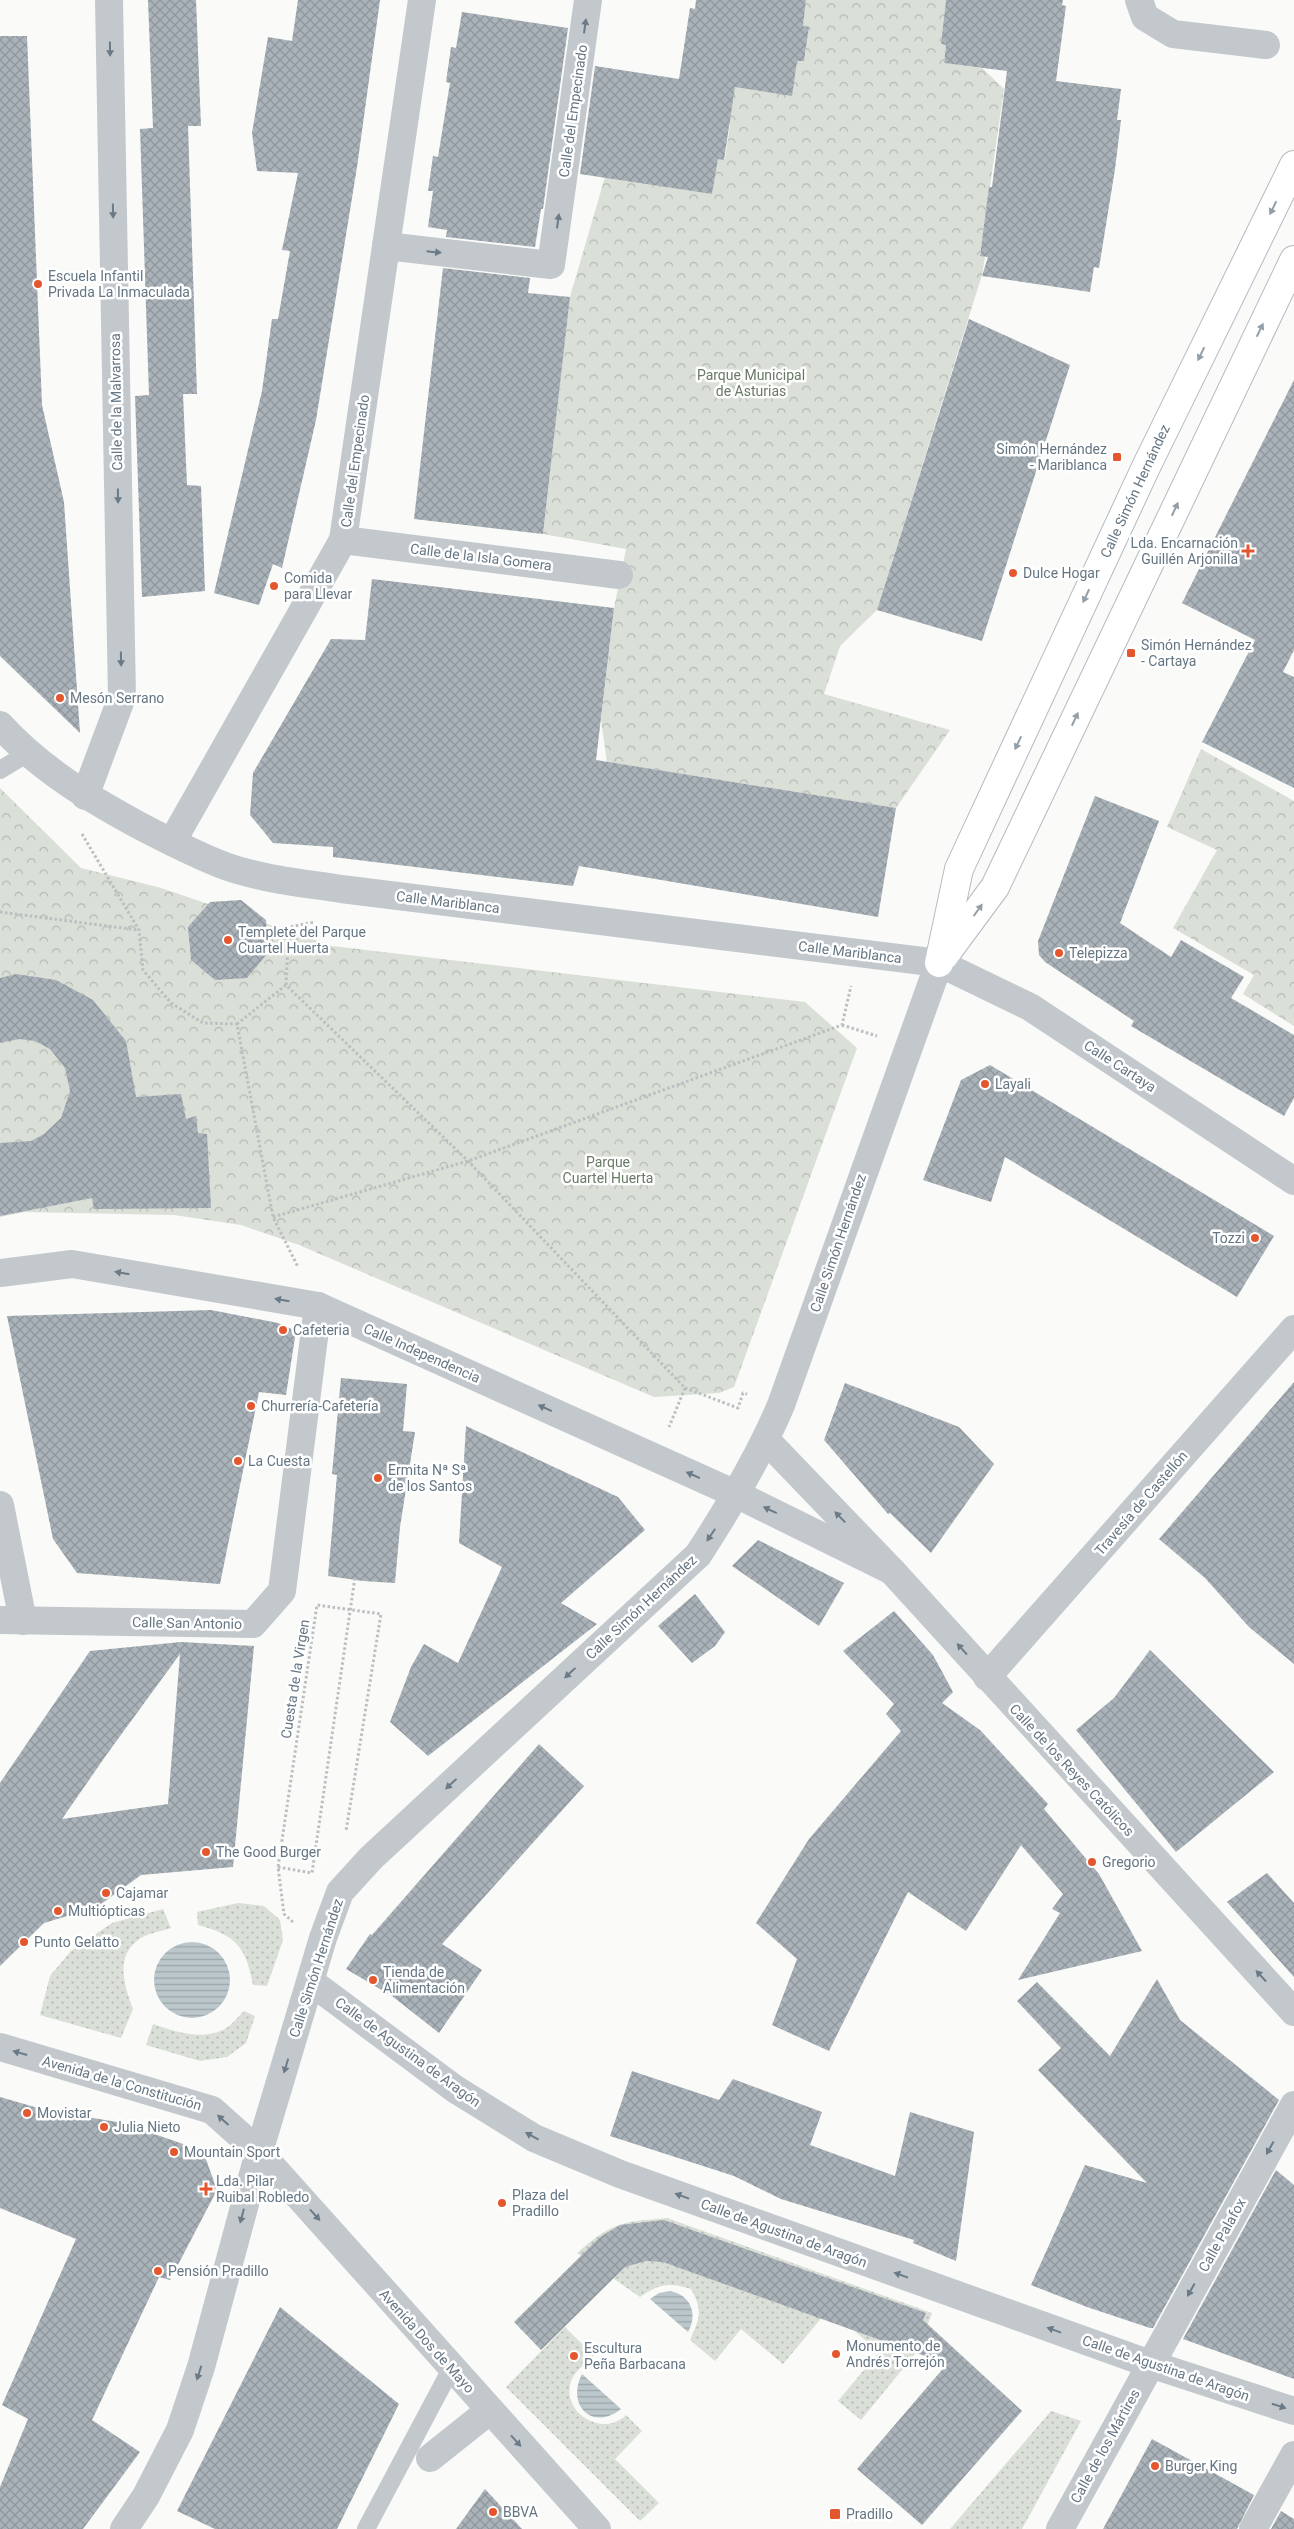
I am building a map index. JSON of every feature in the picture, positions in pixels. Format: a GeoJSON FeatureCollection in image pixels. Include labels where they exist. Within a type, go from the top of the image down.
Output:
{"type":"FeatureCollection","features":[{"type":"Feature","properties":{"kind":"street","name":"Calle de la Malvarrosa"},"geometry":{"type":"LineString","coordinates":[[85,796],[122,697],[109,0]]}},
{"type":"Feature","properties":{"kind":"street","name":"Calle del Empecinado"},"geometry":{"type":"LineString","coordinates":[[172,842],[343,540],[422,0]]}},
{"type":"Feature","properties":{"kind":"street","name":"Calle del Empecinado"},"geometry":{"type":"LineString","coordinates":[[386,246],[552,265],[588,0]]}},
{"type":"Feature","properties":{"kind":"street"},"geometry":{"type":"LineString","coordinates":[[1139,0],[1145,17],[1173,34],[1266,45]]}},
{"type":"Feature","properties":{"kind":"street","name":"Calle Simón Hernández"},"geometry":{"type":"LineString","coordinates":[[124,2529],[146,2496],[180,2430],[201,2367],[259,2152],[323,1938],[340,1892],[371,1858],[698,1555],[738,1495],[766,1440],[781,1405],[939,963],[959,870],[1146,467],[1294,164]]}},
{"type":"Feature","properties":{"kind":"street","name":"Calle Simón Hernández"},"geometry":{"type":"LineString","coordinates":[[939,963],[995,887],[1294,260]]}},
{"type":"Feature","properties":{"kind":"street","name":"Calle de la Isla Gomera"},"geometry":{"type":"LineString","coordinates":[[343,540],[619,575]]}},
{"type":"Feature","properties":{"kind":"street","name":"Calle Mariblanca"},"geometry":{"type":"LineString","coordinates":[[9,738],[85,796],[172,842],[226,866],[288,881],[939,963]]}},
{"type":"Feature","properties":{"kind":"street","name":"Calle Cartaya"},"geometry":{"type":"LineString","coordinates":[[939,963],[1030,1007],[1294,1181]]}},
{"type":"Feature","properties":{"kind":"street","name":"Calle Independencia"},"geometry":{"type":"LineString","coordinates":[[0,1273],[72,1264],[318,1306],[738,1495]]}},
{"type":"Feature","properties":{"kind":"street","name":"Calle San Antonio"},"geometry":{"type":"LineString","coordinates":[[11,1621],[254,1624],[282,1590],[318,1306]]}},
{"type":"Feature","properties":{"kind":"street","name":"Travesía de Castellón"},"geometry":{"type":"LineString","coordinates":[[987,1678],[1294,1329]]}},
{"type":"Feature","properties":{"kind":"street","name":"Calle de los Reyes Católicos"},"geometry":{"type":"LineString","coordinates":[[766,1440],[892,1571],[987,1678],[1294,2012]]}},
{"type":"Feature","properties":{"kind":"street","name":"Calle de los Reyes Católicos"},"geometry":{"type":"LineString","coordinates":[[738,1495],[892,1571]]}},
{"type":"Feature","properties":{"kind":"street"},"geometry":{"type":"LineString","coordinates":[[0,1505],[11,1621]]}},
{"type":"Feature","properties":{"kind":"street","name":"Calle de Agustina de Aragón"},"geometry":{"type":"LineString","coordinates":[[311,1982],[455,2089],[534,2138],[620,2174],[1150,2364],[1294,2411]]}},
{"type":"Feature","properties":{"kind":"street","name":"Avenida de la Constitución"},"geometry":{"type":"LineString","coordinates":[[0,2047],[212,2110],[259,2152]]}},
{"type":"Feature","properties":{"kind":"street","name":"Calle Palafox"},"geometry":{"type":"LineString","coordinates":[[1150,2364],[1294,2105]]}},
{"type":"Feature","properties":{"kind":"street","name":"Avenida Dos de Mayo"},"geometry":{"type":"LineString","coordinates":[[259,2152],[489,2411],[597,2529]]}},
{"type":"Feature","properties":{"kind":"street","name":"Calle de los Mártires"},"geometry":{"type":"LineString","coordinates":[[1060,2529],[1150,2364]]}},
{"type":"Feature","properties":{"kind":"street"},"geometry":{"type":"LineString","coordinates":[[430,2458],[489,2411]]}},
{"type":"Feature","properties":{"kind":"street"},"geometry":{"type":"LineString","coordinates":[[1253,2529],[1286,2488],[1294,2455]]}},
{"type":"Feature","properties":{"kind":"lane"},"geometry":{"type":"LineString","coordinates":[[0,770],[9,738]]}},
{"type":"Feature","properties":{"kind":"lane"},"geometry":{"type":"LineString","coordinates":[[366,2529],[451,2368]]}},
{"type":"Feature","properties":{"kind":"path"},"geometry":{"type":"LineString","coordinates":[[85,796],[73,818],[139,930],[143,970],[171,1003],[203,1023],[237,1024],[286,985],[289,927],[338,917],[341,888]]}},
{"type":"Feature","properties":{"kind":"path"},"geometry":{"type":"LineString","coordinates":[[0,912],[139,930]]}},
{"type":"Feature","properties":{"kind":"path"},"geometry":{"type":"LineString","coordinates":[[274,1217],[468,1161],[842,1025],[858,954]]}},
{"type":"Feature","properties":{"kind":"path"},"geometry":{"type":"LineString","coordinates":[[286,985],[468,1161],[685,1388],[738,1408],[743,1393],[781,1405]]}},
{"type":"Feature","properties":{"kind":"path"},"geometry":{"type":"LineString","coordinates":[[237,1024],[274,1217],[318,1306]]}},
{"type":"Feature","properties":{"kind":"path"},"geometry":{"type":"LineString","coordinates":[[657,1458],[685,1388]]}},
{"type":"Feature","properties":{"kind":"path"},"geometry":{"type":"LineString","coordinates":[[278,1867],[312,1873],[356,1577]]}},
{"type":"Feature","properties":{"kind":"path","name":"Cuesta de la Virgen"},"geometry":{"type":"LineString","coordinates":[[323,1938],[300,1929],[284,1914],[278,1867],[317,1605],[381,1614],[345,1841],[371,1858]]}},
{"type":"Feature","properties":{"kind":"green space","name":"Parque Municipal de Asturias"},"geometry":{"type":"Polygon","coordinates":[[[806,0],[946,0],[941,44],[946,45],[944,63],[982,68],[1004,89],[980,255],[985,257],[982,275],[877,610],[840,646],[824,694],[950,730],[896,808],[607,762],[601,720],[614,608],[626,549],[543,534],[570,297],[605,177],[712,194],[718,159],[725,159],[730,125],[724,124],[728,85],[797,61],[804,61],[809,27],[803,26],[806,0]]]}},
{"type":"Feature","properties":{"kind":"green space"},"geometry":{"type":"Polygon","coordinates":[[[1201,749],[1294,801],[1294,1026],[1243,994],[1254,975],[1173,928],[1217,850],[1167,827],[1201,749]]]}},
{"type":"Feature","properties":{"kind":"green space","name":"Parque Cuartel Huerta"},"geometry":{"type":"Polygon","coordinates":[[[0,788],[81,868],[161,888],[332,946],[805,1002],[857,1048],[734,1387],[719,1393],[654,1397],[299,1245],[241,1225],[174,1215],[24,1212],[0,1217],[0,788]]]}},
{"type":"Feature","properties":{"kind":"green space"},"geometry":{"type":"Polygon","coordinates":[[[238,1903],[264,1906],[280,1920],[283,1940],[267,1986],[253,1985],[247,1961],[237,1944],[222,1933],[198,1925],[197,1912],[238,1903]]]}},
{"type":"Feature","properties":{"kind":"green space"},"geometry":{"type":"Polygon","coordinates":[[[163,1909],[171,1928],[141,1938],[127,1953],[124,1962],[124,1980],[133,2009],[121,2038],[40,2015],[50,1976],[71,1951],[112,1923],[163,1909]]]}},
{"type":"Feature","properties":{"kind":"green space"},"geometry":{"type":"Polygon","coordinates":[[[244,2011],[255,2016],[246,2043],[227,2057],[200,2061],[146,2045],[153,2024],[188,2034],[215,2033],[226,2029],[244,2011]]]}},
{"type":"Feature","properties":{"kind":"green space"},"geometry":{"type":"Polygon","coordinates":[[[667,2218],[932,2313],[919,2349],[861,2420],[838,2401],[879,2352],[829,2309],[783,2364],[741,2329],[715,2361],[690,2340],[699,2314],[699,2309],[691,2289],[670,2285],[653,2289],[640,2297],[577,2253],[600,2235],[618,2225],[667,2218]]]}},
{"type":"Feature","properties":{"kind":"green space"},"geometry":{"type":"Polygon","coordinates":[[[565,2327],[594,2356],[579,2369],[572,2379],[569,2391],[571,2402],[577,2411],[595,2423],[606,2424],[617,2422],[626,2415],[642,2431],[615,2459],[659,2503],[640,2521],[506,2387],[565,2327]]]}},
{"type":"Feature","properties":{"kind":"green space"},"geometry":{"type":"Polygon","coordinates":[[[1051,2411],[1081,2421],[1022,2529],[950,2529],[1051,2411]]]}},
{"type":"Feature","properties":{"kind":"shaded area"},"geometry":{"type":"Polygon","coordinates":[[[185,1942],[199,1942],[213,1948],[224,1959],[230,1973],[227,1995],[219,2007],[199,2018],[185,2018],[171,2012],[160,2001],[154,1987],[154,1973],[160,1959],[171,1948],[185,1942]]]}},
{"type":"Feature","properties":{"kind":"shaded area"},"geometry":{"type":"Polygon","coordinates":[[[670,2291],[683,2297],[691,2306],[692,2319],[688,2332],[650,2299],[659,2293],[670,2291]]]}},
{"type":"Feature","properties":{"kind":"shaded area"},"geometry":{"type":"Polygon","coordinates":[[[582,2374],[621,2409],[600,2418],[585,2412],[577,2396],[582,2374]]]}},
{"type":"Feature","properties":{"kind":"building"},"geometry":{"type":"Polygon","coordinates":[[[148,0],[196,0],[201,126],[188,126],[197,394],[183,394],[187,485],[201,486],[205,591],[142,597],[135,396],[149,395],[140,129],[153,128],[148,0]]]}},
{"type":"Feature","properties":{"kind":"building"},"geometry":{"type":"Polygon","coordinates":[[[298,0],[380,0],[357,167],[316,420],[282,568],[273,564],[259,605],[214,593],[262,391],[272,319],[278,319],[290,251],[282,250],[298,173],[257,171],[252,133],[268,37],[292,41],[298,0]]]}},
{"type":"Feature","properties":{"kind":"building"},"geometry":{"type":"Polygon","coordinates":[[[696,0],[806,0],[803,26],[809,27],[804,61],[797,61],[792,96],[735,87],[724,160],[718,159],[712,194],[580,174],[595,66],[679,79],[690,8],[695,9],[696,0]]]}},
{"type":"Feature","properties":{"kind":"building"},"geometry":{"type":"Polygon","coordinates":[[[946,0],[1063,0],[1062,5],[1066,6],[1056,81],[1121,89],[1117,120],[1121,120],[1115,169],[1099,268],[1094,267],[1090,292],[982,276],[988,257],[980,256],[989,187],[992,187],[1007,71],[944,63],[946,45],[941,44],[946,0]]]}},
{"type":"Feature","properties":{"kind":"building"},"geometry":{"type":"Polygon","coordinates":[[[462,12],[568,28],[543,209],[541,209],[535,247],[446,237],[447,230],[428,227],[433,191],[428,191],[433,156],[438,157],[450,83],[446,82],[451,47],[456,48],[462,12]]]}},
{"type":"Feature","properties":{"kind":"building"},"geometry":{"type":"Polygon","coordinates":[[[0,36],[27,36],[42,405],[64,502],[80,733],[0,656],[0,36]]]}},
{"type":"Feature","properties":{"kind":"building"},"geometry":{"type":"Polygon","coordinates":[[[443,268],[530,278],[528,293],[570,297],[543,534],[414,519],[443,268]]]}},
{"type":"Feature","properties":{"kind":"building"},"geometry":{"type":"Polygon","coordinates":[[[969,319],[1070,365],[982,641],[877,610],[969,319]]]}},
{"type":"Feature","properties":{"kind":"building"},"geometry":{"type":"Polygon","coordinates":[[[1294,380],[1294,650],[1283,672],[1294,677],[1294,788],[1202,742],[1255,640],[1182,603],[1294,380]]]}},
{"type":"Feature","properties":{"kind":"building"},"geometry":{"type":"Polygon","coordinates":[[[372,579],[614,608],[596,760],[896,808],[878,917],[579,866],[573,886],[333,857],[333,847],[273,843],[250,815],[253,773],[331,639],[365,640],[372,579]]]}},
{"type":"Feature","properties":{"kind":"building"},"geometry":{"type":"Polygon","coordinates":[[[1095,796],[1159,821],[1120,923],[1171,957],[1181,940],[1244,977],[1231,998],[1294,1035],[1294,1098],[1284,1116],[1131,1026],[1134,1021],[1045,962],[1039,955],[1038,941],[1095,796]]]}},
{"type":"Feature","properties":{"kind":"building","name":"Templete del Parque Cuartel Huerta"},"geometry":{"type":"Polygon","coordinates":[[[241,900],[266,920],[268,953],[247,978],[215,980],[191,960],[188,927],[210,902],[241,900]]]}},
{"type":"Feature","properties":{"kind":"building"},"geometry":{"type":"Polygon","coordinates":[[[16,974],[56,980],[93,1000],[126,1041],[136,1097],[181,1094],[186,1119],[196,1116],[198,1133],[207,1134],[211,1208],[94,1209],[92,1198],[0,1216],[0,1143],[31,1141],[44,1134],[61,1118],[70,1091],[65,1068],[50,1049],[35,1041],[19,1039],[0,1043],[0,978],[16,974]]]}},
{"type":"Feature","properties":{"kind":"building"},"geometry":{"type":"Polygon","coordinates":[[[990,1065],[1274,1236],[1237,1297],[1005,1157],[991,1202],[923,1180],[961,1080],[990,1065]]]}},
{"type":"Feature","properties":{"kind":"building"},"geometry":{"type":"Polygon","coordinates":[[[211,1310],[278,1323],[296,1331],[286,1395],[259,1392],[220,1584],[77,1573],[53,1539],[7,1316],[211,1310]]]}},
{"type":"Feature","properties":{"kind":"building","name":"Ermita Nª Sª de los Santos"},"geometry":{"type":"Polygon","coordinates":[[[341,1378],[407,1384],[403,1431],[415,1432],[400,1527],[395,1583],[328,1576],[337,1475],[332,1474],[341,1378]]]}},
{"type":"Feature","properties":{"kind":"building"},"geometry":{"type":"Polygon","coordinates":[[[1294,1382],[1294,1664],[1249,1627],[1205,1578],[1159,1539],[1294,1382]]]}},
{"type":"Feature","properties":{"kind":"building"},"geometry":{"type":"Polygon","coordinates":[[[845,1383],[959,1427],[994,1464],[931,1553],[890,1513],[888,1514],[824,1440],[845,1383]]]}},
{"type":"Feature","properties":{"kind":"building"},"geometry":{"type":"Polygon","coordinates":[[[466,1426],[618,1497],[645,1530],[561,1603],[597,1624],[428,1756],[390,1722],[411,1667],[424,1644],[458,1663],[502,1567],[459,1543],[466,1426]]]}},
{"type":"Feature","properties":{"kind":"building"},"geometry":{"type":"Polygon","coordinates":[[[758,1540],[844,1583],[819,1626],[732,1566],[758,1540]]]}},
{"type":"Feature","properties":{"kind":"building"},"geometry":{"type":"Polygon","coordinates":[[[695,1594],[725,1632],[715,1646],[692,1663],[658,1626],[695,1594]]]}},
{"type":"Feature","properties":{"kind":"building"},"geometry":{"type":"Polygon","coordinates":[[[894,1611],[933,1655],[953,1692],[942,1703],[980,1730],[1048,1804],[1044,1809],[1099,1874],[1142,1951],[1018,1980],[1060,1913],[1052,1909],[1063,1894],[1021,1845],[966,1931],[908,1892],[829,2051],[772,2025],[797,1959],[756,1923],[809,1839],[901,1731],[886,1714],[894,1704],[843,1651],[894,1611]]]}},
{"type":"Feature","properties":{"kind":"building"},"geometry":{"type":"Polygon","coordinates":[[[181,1642],[254,1646],[233,1867],[141,1875],[97,1907],[44,1923],[0,1966],[0,1783],[90,1651],[181,1642]],[[180,1654],[62,1819],[168,1804],[180,1654]]]}},
{"type":"Feature","properties":{"kind":"building"},"geometry":{"type":"Polygon","coordinates":[[[1150,1650],[1274,1772],[1176,1852],[1076,1730],[1114,1698],[1150,1650]]]}},
{"type":"Feature","properties":{"kind":"building"},"geometry":{"type":"Polygon","coordinates":[[[539,1744],[584,1786],[442,1944],[482,1970],[439,2033],[392,1996],[346,1969],[370,1934],[372,1935],[539,1744]]]}},
{"type":"Feature","properties":{"kind":"building"},"geometry":{"type":"Polygon","coordinates":[[[1267,1873],[1294,1903],[1294,1977],[1227,1902],[1267,1873]]]}},
{"type":"Feature","properties":{"kind":"building"},"geometry":{"type":"Polygon","coordinates":[[[1157,1979],[1180,2020],[1279,2100],[1153,2328],[1150,2328],[1087,2307],[1031,2285],[1085,2165],[1147,2183],[1038,2070],[1061,2048],[1017,2001],[1037,1982],[1110,2056],[1157,1979]]]}},
{"type":"Feature","properties":{"kind":"building"},"geometry":{"type":"Polygon","coordinates":[[[632,2071],[719,2100],[733,2079],[822,2112],[810,2145],[895,2176],[910,2112],[974,2132],[956,2261],[913,2243],[914,2240],[781,2199],[734,2176],[610,2136],[632,2071]]]}},
{"type":"Feature","properties":{"kind":"building"},"geometry":{"type":"Polygon","coordinates":[[[0,2097],[45,2110],[123,2123],[203,2151],[217,2190],[170,2280],[159,2277],[92,2420],[140,2452],[83,2529],[0,2529],[0,2487],[28,2419],[2,2405],[76,2239],[0,2208],[0,2097]]]}},
{"type":"Feature","properties":{"kind":"building"},"geometry":{"type":"Polygon","coordinates":[[[1276,2170],[1294,2185],[1294,2379],[1183,2339],[1276,2170]]]}},
{"type":"Feature","properties":{"kind":"building"},"geometry":{"type":"Polygon","coordinates":[[[664,2220],[926,2313],[923,2320],[1022,2411],[922,2525],[857,2469],[947,2364],[663,2262],[646,2261],[625,2267],[541,2350],[514,2322],[600,2237],[620,2225],[664,2220]]]}},
{"type":"Feature","properties":{"kind":"building"},"geometry":{"type":"Polygon","coordinates":[[[280,2307],[399,2404],[337,2529],[215,2529],[177,2511],[280,2307]]]}},
{"type":"Feature","properties":{"kind":"building"},"geometry":{"type":"Polygon","coordinates":[[[1152,2439],[1254,2495],[1237,2529],[1103,2529],[1152,2439]]]}},
{"type":"Feature","properties":{"kind":"building"},"geometry":{"type":"Polygon","coordinates":[[[485,2489],[522,2529],[456,2529],[485,2489]]]}},
{"type":"Feature","properties":{"kind":"building"},"geometry":{"type":"Polygon","coordinates":[[[1281,2511],[1294,2519],[1294,2529],[1271,2529],[1281,2511]]]}},
{"type":"Feature","properties":{"kind":"place","name":"Escuela Infantil Privada La Inmaculada"},"geometry":{"type":"Point","coordinates":[38,284]}},
{"type":"Feature","properties":{"kind":"place","name":"Simón Hernández - Mariblanca"},"geometry":{"type":"Point","coordinates":[1117,457]}},
{"type":"Feature","properties":{"kind":"place","name":"Lda. Encarnación Guillén Arjonilla"},"geometry":{"type":"Point","coordinates":[1248,551]}},
{"type":"Feature","properties":{"kind":"place","name":"Dulce Hogar"},"geometry":{"type":"Point","coordinates":[1013,573]}},
{"type":"Feature","properties":{"kind":"place","name":"Comida para Llevar"},"geometry":{"type":"Point","coordinates":[274,586]}},
{"type":"Feature","properties":{"kind":"place","name":"Simón Hernández - Cartaya"},"geometry":{"type":"Point","coordinates":[1131,653]}},
{"type":"Feature","properties":{"kind":"place","name":"Mesón Serrano"},"geometry":{"type":"Point","coordinates":[60,698]}},
{"type":"Feature","properties":{"kind":"place","name":"Templete del Parque Cuartel Huerta"},"geometry":{"type":"Point","coordinates":[228,940]}},
{"type":"Feature","properties":{"kind":"place","name":"Telepizza"},"geometry":{"type":"Point","coordinates":[1059,953]}},
{"type":"Feature","properties":{"kind":"place","name":"Layali"},"geometry":{"type":"Point","coordinates":[985,1084]}},
{"type":"Feature","properties":{"kind":"place","name":"Tozzi"},"geometry":{"type":"Point","coordinates":[1255,1238]}},
{"type":"Feature","properties":{"kind":"place","name":"Cafeteria"},"geometry":{"type":"Point","coordinates":[283,1330]}},
{"type":"Feature","properties":{"kind":"place","name":"Churrería-Cafetería"},"geometry":{"type":"Point","coordinates":[251,1406]}},
{"type":"Feature","properties":{"kind":"place","name":"La Cuesta"},"geometry":{"type":"Point","coordinates":[238,1461]}},
{"type":"Feature","properties":{"kind":"place","name":"Ermita Nª Sª de los Santos"},"geometry":{"type":"Point","coordinates":[378,1478]}},
{"type":"Feature","properties":{"kind":"place","name":"The Good Burger"},"geometry":{"type":"Point","coordinates":[206,1852]}},
{"type":"Feature","properties":{"kind":"place","name":"Gregorio"},"geometry":{"type":"Point","coordinates":[1092,1862]}},
{"type":"Feature","properties":{"kind":"place","name":"Cajamar"},"geometry":{"type":"Point","coordinates":[106,1893]}},
{"type":"Feature","properties":{"kind":"place","name":"Multiópticas"},"geometry":{"type":"Point","coordinates":[58,1911]}},
{"type":"Feature","properties":{"kind":"place","name":"Punto Gelatto"},"geometry":{"type":"Point","coordinates":[24,1942]}},
{"type":"Feature","properties":{"kind":"place","name":"Tienda de Alimentación"},"geometry":{"type":"Point","coordinates":[373,1980]}},
{"type":"Feature","properties":{"kind":"place","name":"Movistar"},"geometry":{"type":"Point","coordinates":[27,2113]}},
{"type":"Feature","properties":{"kind":"place","name":"Julia Nieto"},"geometry":{"type":"Point","coordinates":[104,2127]}},
{"type":"Feature","properties":{"kind":"place","name":"Mountain Sport"},"geometry":{"type":"Point","coordinates":[174,2152]}},
{"type":"Feature","properties":{"kind":"place","name":"Lda. Pilar Ruibal Robledo"},"geometry":{"type":"Point","coordinates":[206,2189]}},
{"type":"Feature","properties":{"kind":"place","name":"Plaza del Pradillo"},"geometry":{"type":"Point","coordinates":[502,2203]}},
{"type":"Feature","properties":{"kind":"place","name":"Pensión Pradillo"},"geometry":{"type":"Point","coordinates":[158,2271]}},
{"type":"Feature","properties":{"kind":"place","name":"Monumento de Andrés Torrejón"},"geometry":{"type":"Point","coordinates":[836,2354]}},
{"type":"Feature","properties":{"kind":"place","name":"Escultura Peña Barbacana"},"geometry":{"type":"Point","coordinates":[574,2356]}},
{"type":"Feature","properties":{"kind":"place","name":"Burger King"},"geometry":{"type":"Point","coordinates":[1155,2466]}},
{"type":"Feature","properties":{"kind":"place","name":"BBVA"},"geometry":{"type":"Point","coordinates":[493,2512]}},
{"type":"Feature","properties":{"kind":"place","name":"Pradillo"},"geometry":{"type":"Point","coordinates":[835,2514]}}]}
